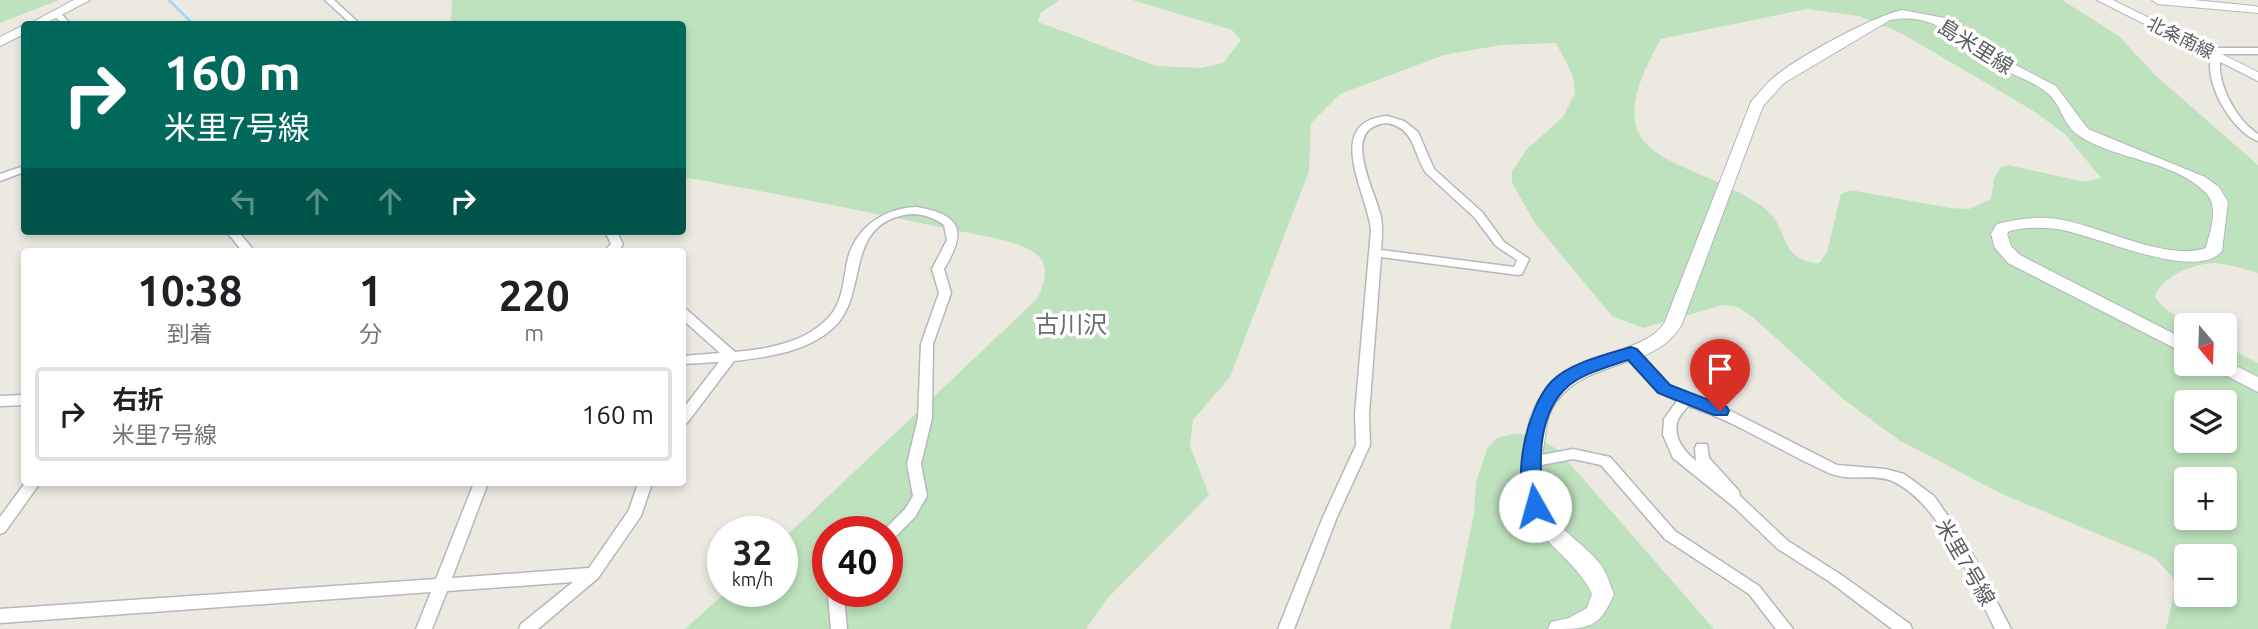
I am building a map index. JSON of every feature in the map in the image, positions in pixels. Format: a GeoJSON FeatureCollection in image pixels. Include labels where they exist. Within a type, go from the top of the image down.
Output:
{"type":"FeatureCollection","features":[{"type":"Feature","properties":{"kind":"street"},"geometry":{"type":"LineString","coordinates":[[62,19],[84,0]]}},
{"type":"Feature","properties":{"kind":"street"},"geometry":{"type":"LineString","coordinates":[[329,0],[353,21]]}},
{"type":"Feature","properties":{"kind":"street","name":"北条南線"},"geometry":{"type":"LineString","coordinates":[[2106,0],[2258,77]]}},
{"type":"Feature","properties":{"kind":"street"},"geometry":{"type":"LineString","coordinates":[[2158,0],[2254,10]]}},
{"type":"Feature","properties":{"kind":"street","name":"島米里線"},"geometry":{"type":"LineString","coordinates":[[1559,629],[1573,627],[1596,614],[1603,594],[1593,571],[1549,527],[1535,506],[1531,462],[1540,413],[1558,385],[1585,369],[1631,353],[1663,338],[1672,327],[1753,112],[1766,92],[1816,57],[1886,18],[1902,14],[1945,22],[1997,61],[2051,89],[2058,96],[2066,114],[2082,131],[2112,146],[2190,174],[2217,193],[2221,204],[2214,251],[2208,255],[2178,257],[2092,230],[2041,220],[2018,220],[2003,226],[1999,234],[2003,248],[2014,258],[2174,342]]}},
{"type":"Feature","properties":{"kind":"street"},"geometry":{"type":"LineString","coordinates":[[0,42],[21,31]]}},
{"type":"Feature","properties":{"kind":"street"},"geometry":{"type":"LineString","coordinates":[[2258,51],[2215,53],[2214,62],[2224,101],[2235,122],[2258,138]]}},
{"type":"Feature","properties":{"kind":"street"},"geometry":{"type":"LineString","coordinates":[[1286,629],[1330,517],[1363,445],[1362,414],[1377,230],[1377,219],[1359,169],[1358,142],[1365,128],[1374,121],[1391,119],[1400,123],[1422,145],[1427,168],[1475,212],[1499,243],[1523,259],[1518,271],[1375,253]]}},
{"type":"Feature","properties":{"kind":"street"},"geometry":{"type":"LineString","coordinates":[[2235,122],[2253,132],[2258,131]]}},
{"type":"Feature","properties":{"kind":"street"},"geometry":{"type":"LineString","coordinates":[[0,178],[21,170]]}},
{"type":"Feature","properties":{"kind":"street"},"geometry":{"type":"LineString","coordinates":[[686,360],[731,356],[792,345],[822,330],[848,296],[861,241],[883,221],[901,210],[914,209],[946,221],[952,229],[952,240],[938,269],[945,293],[927,344],[925,418],[914,464],[920,496],[903,520]]}},
{"type":"Feature","properties":{"kind":"street"},"geometry":{"type":"LineString","coordinates":[[686,316],[731,356]]}},
{"type":"Feature","properties":{"kind":"street","name":"米里7号線"},"geometry":{"type":"LineString","coordinates":[[1631,353],[1664,389],[1685,400],[1720,411],[1835,470],[1885,474],[1899,478],[1929,500],[1961,545],[2003,629]]}},
{"type":"Feature","properties":{"kind":"street"},"geometry":{"type":"LineString","coordinates":[[686,414],[731,356]]}},
{"type":"Feature","properties":{"kind":"street"},"geometry":{"type":"LineString","coordinates":[[2237,374],[2258,385]]}},
{"type":"Feature","properties":{"kind":"street"},"geometry":{"type":"LineString","coordinates":[[0,401],[21,400]]}},
{"type":"Feature","properties":{"kind":"street"},"geometry":{"type":"LineString","coordinates":[[1685,400],[1671,419],[1670,435],[1678,454],[1742,506],[1783,545],[1835,578],[1904,629]]}},
{"type":"Feature","properties":{"kind":"street"},"geometry":{"type":"LineString","coordinates":[[1702,448],[1702,459],[1742,506]]}},
{"type":"Feature","properties":{"kind":"street"},"geometry":{"type":"LineString","coordinates":[[1531,462],[1573,454],[1605,461],[1670,535],[1754,590],[1785,629]]}},
{"type":"Feature","properties":{"kind":"street"},"geometry":{"type":"LineString","coordinates":[[0,528],[31,486]]}},
{"type":"Feature","properties":{"kind":"street"},"geometry":{"type":"LineString","coordinates":[[424,629],[480,486]]}},
{"type":"Feature","properties":{"kind":"street"},"geometry":{"type":"LineString","coordinates":[[527,629],[593,574],[636,512],[644,486]]}},
{"type":"Feature","properties":{"kind":"street"},"geometry":{"type":"LineString","coordinates":[[0,616],[593,574]]}},
{"type":"Feature","properties":{"kind":"street"},"geometry":{"type":"LineString","coordinates":[[837,607],[839,629]]}},
{"type":"Feature","properties":{"kind":"green space"},"geometry":{"type":"Polygon","coordinates":[[[0,0],[59,0],[0,23],[0,0]]]}},
{"type":"Feature","properties":{"kind":"green space"},"geometry":{"type":"Polygon","coordinates":[[[452,0],[1060,0],[1040,13],[1038,22],[1156,66],[1201,68],[1223,63],[1241,40],[1232,30],[1132,0],[2062,0],[2119,36],[2155,75],[2258,165],[2258,273],[2214,263],[2197,266],[2171,277],[2155,297],[2174,315],[2174,376],[2237,376],[2237,352],[2258,363],[2258,629],[2166,629],[2174,595],[2174,607],[2237,607],[2237,544],[2174,544],[2174,579],[2155,558],[2000,493],[1899,440],[1843,399],[1755,319],[1738,307],[1723,305],[1643,328],[1612,316],[1534,222],[1512,182],[1512,171],[1527,149],[1563,117],[1575,93],[1573,76],[1556,43],[1501,45],[1444,55],[1340,94],[1311,123],[1309,171],[1230,377],[1193,420],[1190,446],[1209,495],[1106,600],[1086,629],[685,629],[709,607],[798,607],[798,525],[1038,298],[1045,269],[1041,259],[1029,249],[995,238],[686,178],[686,21],[451,21],[452,0]],[[1807,9],[1661,39],[1641,81],[1634,112],[1640,135],[1655,151],[1677,164],[1733,189],[1763,207],[1777,224],[1790,250],[1806,261],[1819,263],[1827,252],[1841,194],[1850,190],[1969,209],[1991,199],[1994,179],[2001,167],[2008,165],[2085,182],[2101,178],[2065,134],[2032,110],[1901,33],[1859,16],[1807,9]]]}},
{"type":"Feature","properties":{"kind":"green space"},"geometry":{"type":"Polygon","coordinates":[[[1513,434],[1531,434],[1558,450],[1714,629],[1450,629],[1474,514],[1476,482],[1487,449],[1497,438],[1513,434]]]}},
{"type":"Feature","properties":{"kind":"waterway"},"geometry":{"type":"LineString","coordinates":[[169,0],[190,21]]}},
{"type":"Feature","properties":{"kind":"district","name":"古川沢"},"geometry":{"type":"Point","coordinates":[1071,324]}},
{"type":"Feature","properties":{"kind":"route"},"geometry":{"type":"LineString","coordinates":[[1535,506],[1530,467],[1540,413],[1558,385],[1585,369],[1631,353],[1664,389],[1685,400],[1720,411]]}}]}
